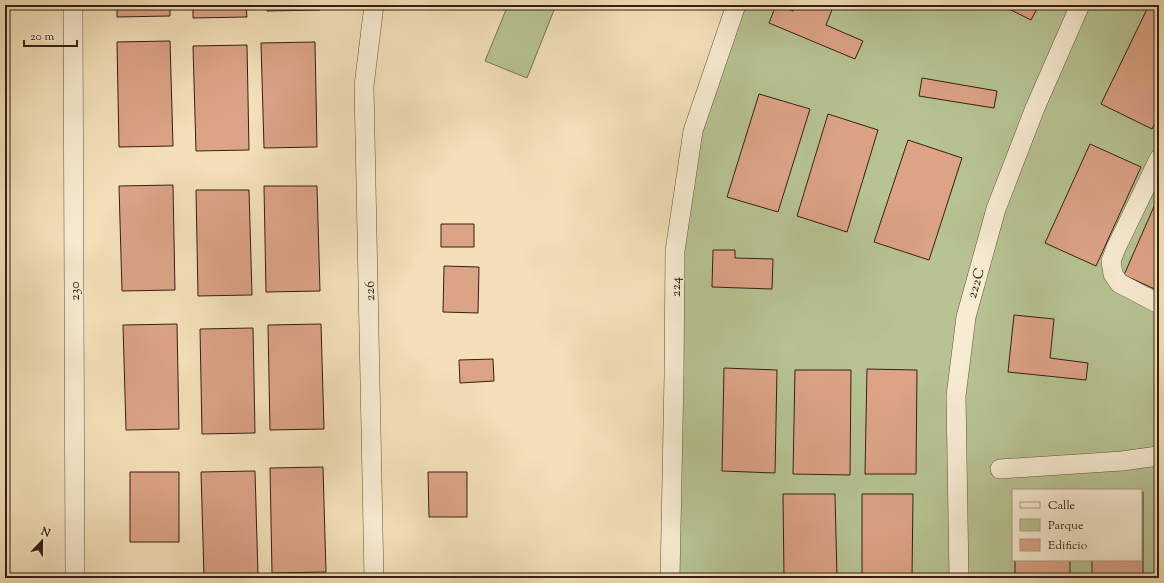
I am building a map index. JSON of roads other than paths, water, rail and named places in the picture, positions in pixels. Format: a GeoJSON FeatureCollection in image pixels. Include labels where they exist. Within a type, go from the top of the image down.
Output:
{"type":"FeatureCollection","features":[{"type":"Feature","properties":{"kind":"street","name":"230"},"geometry":{"type":"LineString","coordinates":[[73,5],[75,578]]}},
{"type":"Feature","properties":{"kind":"street","name":"226"},"geometry":{"type":"LineString","coordinates":[[374,5],[364,86],[374,578]]}},
{"type":"Feature","properties":{"kind":"street","name":"224"},"geometry":{"type":"LineString","coordinates":[[670,578],[675,251],[693,131],[736,5]]}},
{"type":"Feature","properties":{"kind":"street","name":"222C"},"geometry":{"type":"LineString","coordinates":[[960,578],[956,396],[966,317],[996,209],[1035,108],[1080,5]]}},
{"type":"Feature","properties":{"kind":"street"},"geometry":{"type":"LineString","coordinates":[[1159,160],[1116,248],[1111,262],[1113,274],[1119,283],[1159,304]]}},
{"type":"Feature","properties":{"kind":"street"},"geometry":{"type":"LineString","coordinates":[[1000,469],[1122,460],[1158,456],[1159,454]]}}]}
